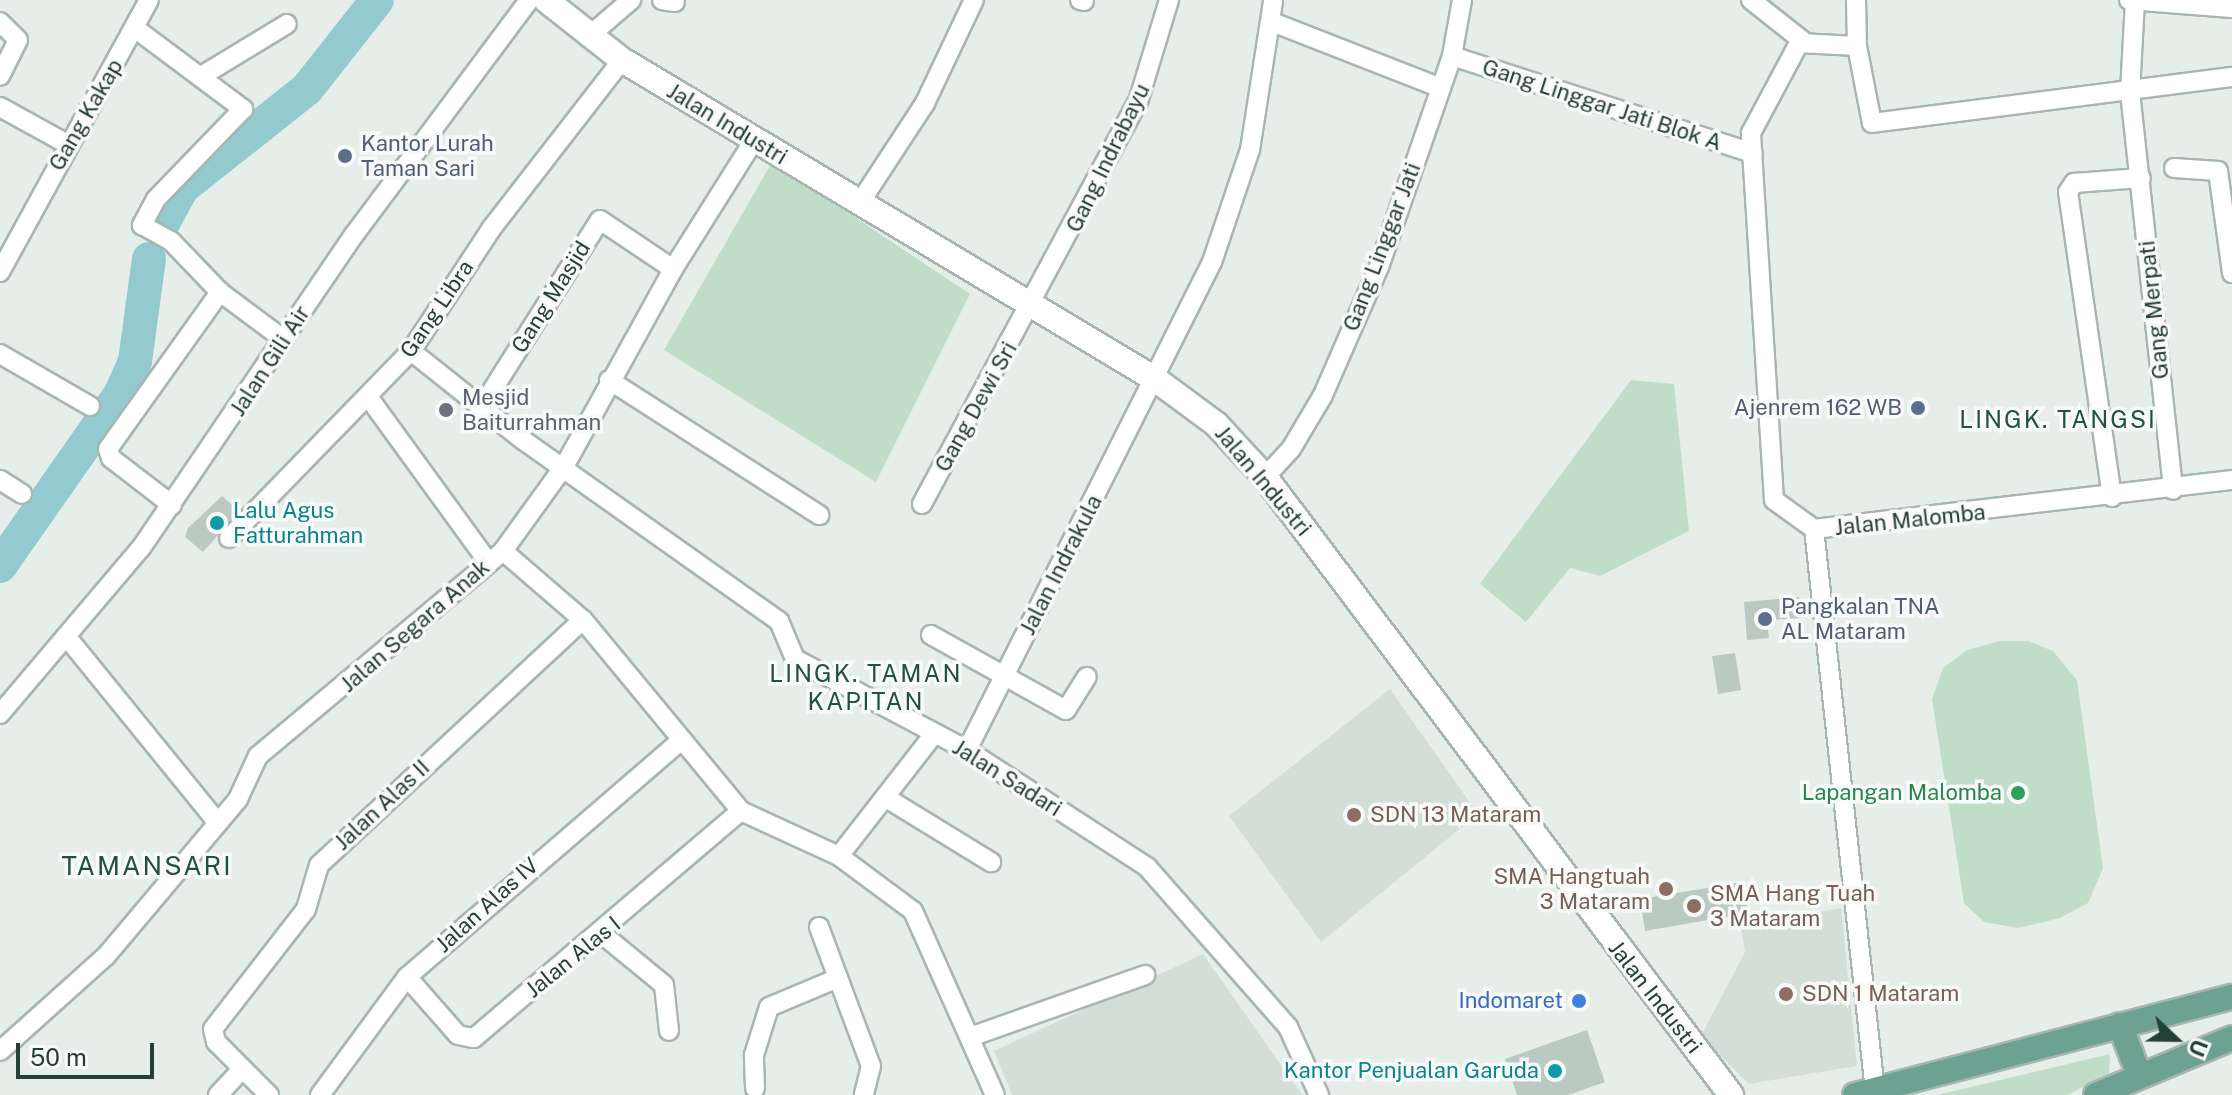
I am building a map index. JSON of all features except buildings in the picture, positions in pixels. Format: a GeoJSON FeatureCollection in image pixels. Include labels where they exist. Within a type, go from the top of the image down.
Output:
{"type":"FeatureCollection","features":[{"type":"Feature","properties":{"kind":"main road"},"geometry":{"type":"LineString","coordinates":[[1865,1093],[2232,997]]}},
{"type":"Feature","properties":{"kind":"main road"},"geometry":{"type":"LineString","coordinates":[[2120,1025],[2138,1072]]}},
{"type":"Feature","properties":{"kind":"main road"},"geometry":{"type":"LineString","coordinates":[[2110,1092],[2138,1072],[2232,1038]]}},
{"type":"Feature","properties":{"kind":"street","name":"Gang Kakap"},"geometry":{"type":"LineString","coordinates":[[0,272],[136,29],[149,0]]}},
{"type":"Feature","properties":{"kind":"street","name":"Jalan Gili Air"},"geometry":{"type":"LineString","coordinates":[[3,703],[66,636],[172,505],[283,339],[529,0]]}},
{"type":"Feature","properties":{"kind":"street","name":"Jalan Industri"},"geometry":{"type":"LineString","coordinates":[[546,0],[588,37],[622,60],[1029,309],[1155,379],[1216,424],[1265,477],[1731,1095]]}},
{"type":"Feature","properties":{"kind":"street"},"geometry":{"type":"LineString","coordinates":[[588,37],[631,0]]}},
{"type":"Feature","properties":{"kind":"street"},"geometry":{"type":"LineString","coordinates":[[859,204],[932,91],[974,0]]}},
{"type":"Feature","properties":{"kind":"street","name":"Gang Indrabayu"},"geometry":{"type":"LineString","coordinates":[[1029,309],[1138,102],[1169,0]]}},
{"type":"Feature","properties":{"kind":"street","name":"Gang Linggar Jati"},"geometry":{"type":"LineString","coordinates":[[1265,477],[1291,449],[1323,395],[1379,267],[1452,56],[1462,0]]}},
{"type":"Feature","properties":{"kind":"street"},"geometry":{"type":"LineString","coordinates":[[1751,0],[1803,41],[1857,46]]}},
{"type":"Feature","properties":{"kind":"street"},"geometry":{"type":"LineString","coordinates":[[1856,0],[1857,46],[1872,123],[2232,77]]}},
{"type":"Feature","properties":{"kind":"street"},"geometry":{"type":"LineString","coordinates":[[2133,0],[2232,8]]}},
{"type":"Feature","properties":{"kind":"street","name":"Gang Merpati"},"geometry":{"type":"LineString","coordinates":[[2133,0],[2130,92],[2173,490]]}},
{"type":"Feature","properties":{"kind":"street","name":"Jalan Indrakula"},"geometry":{"type":"LineString","coordinates":[[967,750],[1155,379],[1239,194],[1272,22],[1273,2]]}},
{"type":"Feature","properties":{"kind":"street"},"geometry":{"type":"LineString","coordinates":[[0,22],[18,40],[0,76]]}},
{"type":"Feature","properties":{"kind":"street"},"geometry":{"type":"LineString","coordinates":[[1272,22],[1441,88]]}},
{"type":"Feature","properties":{"kind":"street"},"geometry":{"type":"LineString","coordinates":[[203,75],[287,24]]}},
{"type":"Feature","properties":{"kind":"street"},"geometry":{"type":"LineString","coordinates":[[136,29],[203,75],[243,109],[156,199],[141,224],[171,241],[220,292],[283,339]]}},
{"type":"Feature","properties":{"kind":"street"},"geometry":{"type":"LineString","coordinates":[[1803,41],[1767,92],[1751,133],[1774,500],[1814,529]]}},
{"type":"Feature","properties":{"kind":"street","name":"Gang Linggar Jati Blok A"},"geometry":{"type":"LineString","coordinates":[[1452,56],[1753,153]]}},
{"type":"Feature","properties":{"kind":"street","name":"Gang Libra"},"geometry":{"type":"LineString","coordinates":[[229,538],[369,398],[411,351],[491,229],[622,60]]}},
{"type":"Feature","properties":{"kind":"street"},"geometry":{"type":"LineString","coordinates":[[0,107],[69,145]]}},
{"type":"Feature","properties":{"kind":"street","name":"Jalan Segara Anak"},"geometry":{"type":"LineString","coordinates":[[0,1051],[106,956],[218,823],[258,756],[496,557],[565,465],[609,380],[673,269],[755,139]]}},
{"type":"Feature","properties":{"kind":"street"},"geometry":{"type":"LineString","coordinates":[[2174,168],[2218,171],[2232,273]]}},
{"type":"Feature","properties":{"kind":"street"},"geometry":{"type":"LineString","coordinates":[[2112,497],[2068,192],[2074,183],[2141,178]]}},
{"type":"Feature","properties":{"kind":"street","name":"Gang Masjid"},"geometry":{"type":"LineString","coordinates":[[481,408],[600,220],[673,269]]}},
{"type":"Feature","properties":{"kind":"street"},"geometry":{"type":"LineString","coordinates":[[172,505],[111,458],[108,449],[220,292]]}},
{"type":"Feature","properties":{"kind":"street","name":"Gang Dewi Sri"},"geometry":{"type":"LineString","coordinates":[[922,504],[1029,309]]}},
{"type":"Feature","properties":{"kind":"street"},"geometry":{"type":"LineString","coordinates":[[411,351],[481,408],[565,465]]}},
{"type":"Feature","properties":{"kind":"street"},"geometry":{"type":"LineString","coordinates":[[0,354],[90,406]]}},
{"type":"Feature","properties":{"kind":"street"},"geometry":{"type":"LineString","coordinates":[[609,380],[819,515]]}},
{"type":"Feature","properties":{"kind":"street"},"geometry":{"type":"LineString","coordinates":[[369,398],[496,557],[583,620],[741,811],[839,856],[913,911],[995,1095]]}},
{"type":"Feature","properties":{"kind":"street","name":"Jalan Sadari"},"geometry":{"type":"LineString","coordinates":[[565,465],[779,621],[795,659],[967,750],[1147,867],[1288,1027],[1319,1095]]}},
{"type":"Feature","properties":{"kind":"street"},"geometry":{"type":"LineString","coordinates":[[0,480],[22,494]]}},
{"type":"Feature","properties":{"kind":"street","name":"Jalan Malomba"},"geometry":{"type":"LineString","coordinates":[[1865,1093],[1814,529],[2173,490],[2232,480]]}},
{"type":"Feature","properties":{"kind":"street","name":"Jalan Alas II"},"geometry":{"type":"LineString","coordinates":[[242,1069],[213,1036],[219,1018],[306,909],[324,859],[583,620]]}},
{"type":"Feature","properties":{"kind":"street"},"geometry":{"type":"LineString","coordinates":[[931,635],[1066,710],[1087,677]]}},
{"type":"Feature","properties":{"kind":"street"},"geometry":{"type":"LineString","coordinates":[[66,636],[218,823]]}},
{"type":"Feature","properties":{"kind":"street"},"geometry":{"type":"LineString","coordinates":[[839,856],[888,799],[934,734]]}},
{"type":"Feature","properties":{"kind":"street","name":"Jalan Alas IV"},"geometry":{"type":"LineString","coordinates":[[320,1095],[407,977],[682,740]]}},
{"type":"Feature","properties":{"kind":"street"},"geometry":{"type":"LineString","coordinates":[[888,799],[991,862]]}},
{"type":"Feature","properties":{"kind":"street","name":"Jalan Alas I"},"geometry":{"type":"LineString","coordinates":[[407,977],[469,1040],[602,934],[741,811]]}},
{"type":"Feature","properties":{"kind":"street"},"geometry":{"type":"LineString","coordinates":[[819,927],[871,1066],[864,1095]]}},
{"type":"Feature","properties":{"kind":"street"},"geometry":{"type":"LineString","coordinates":[[602,934],[664,985],[669,1031]]}},
{"type":"Feature","properties":{"kind":"street"},"geometry":{"type":"LineString","coordinates":[[970,1037],[1145,975]]}},
{"type":"Feature","properties":{"kind":"street"},"geometry":{"type":"LineString","coordinates":[[755,1088],[754,1055],[769,1007],[838,978]]}},
{"type":"Feature","properties":{"kind":"street"},"geometry":{"type":"LineString","coordinates":[[218,1095],[242,1069],[269,1095]]}},
{"type":"Feature","properties":{"kind":"shaded area","name":"SDN 13 Mataram"},"geometry":{"type":"Polygon","coordinates":[[[1390,689],[1478,814],[1321,942],[1229,816],[1390,689]]]}},
{"type":"Feature","properties":{"kind":"shaded area","name":"SDN 1 Mataram"},"geometry":{"type":"Polygon","coordinates":[[[1841,908],[1857,1066],[1749,1084],[1701,1036],[1745,952],[1741,928],[1841,908]]]}},
{"type":"Feature","properties":{"kind":"shaded area"},"geometry":{"type":"Polygon","coordinates":[[[1203,954],[1302,1095],[1012,1095],[994,1051],[1203,954]]]}},
{"type":"Feature","properties":{"kind":"green space"},"geometry":{"type":"Polygon","coordinates":[[[772,162],[970,294],[876,482],[664,350],[772,162]]]}},
{"type":"Feature","properties":{"kind":"green space"},"geometry":{"type":"Polygon","coordinates":[[[1631,380],[1674,384],[1689,531],[1600,576],[1570,568],[1526,622],[1480,584],[1631,380]]]}},
{"type":"Feature","properties":{"kind":"green space"},"geometry":{"type":"Polygon","coordinates":[[[2000,641],[2028,641],[2053,651],[2077,680],[2103,868],[2088,903],[2060,918],[2018,928],[1984,922],[1964,903],[1932,699],[1943,668],[1967,650],[2000,641]]]}},
{"type":"Feature","properties":{"kind":"green space"},"geometry":{"type":"Polygon","coordinates":[[[2110,1054],[2109,1074],[2067,1095],[1937,1095],[2110,1054]]]}},
{"type":"Feature","properties":{"kind":"waterway"},"geometry":{"type":"LineString","coordinates":[[162,225],[182,188],[307,89],[377,0]]}},
{"type":"Feature","properties":{"kind":"waterway"},"geometry":{"type":"LineString","coordinates":[[0,566],[121,393],[135,361],[149,259]]}},
{"type":"Feature","properties":{"kind":"place","name":"Kantor Lurah Taman Sari"},"geometry":{"type":"Point","coordinates":[345,156]}},
{"type":"Feature","properties":{"kind":"place","name":"Ajenrem 162 WB"},"geometry":{"type":"Point","coordinates":[1918,408]}},
{"type":"Feature","properties":{"kind":"place","name":"Mesjid Baiturrahman"},"geometry":{"type":"Point","coordinates":[446,410]}},
{"type":"Feature","properties":{"kind":"place","name":"Lalu Agus Fatturahman"},"geometry":{"type":"Point","coordinates":[217,523]}},
{"type":"Feature","properties":{"kind":"place","name":"Pangkalan TNA AL Mataram"},"geometry":{"type":"Point","coordinates":[1765,619]}},
{"type":"Feature","properties":{"kind":"place","name":"Lapangan Malomba"},"geometry":{"type":"Point","coordinates":[2018,793]}},
{"type":"Feature","properties":{"kind":"place","name":"SDN 13 Mataram"},"geometry":{"type":"Point","coordinates":[1354,815]}},
{"type":"Feature","properties":{"kind":"place","name":"SMA Hangtuah 3 Mataram"},"geometry":{"type":"Point","coordinates":[1666,889]}},
{"type":"Feature","properties":{"kind":"place","name":"SMA Hang Tuah 3 Mataram"},"geometry":{"type":"Point","coordinates":[1694,906]}},
{"type":"Feature","properties":{"kind":"place","name":"SDN 1 Mataram"},"geometry":{"type":"Point","coordinates":[1786,994]}},
{"type":"Feature","properties":{"kind":"place","name":"Indomaret"},"geometry":{"type":"Point","coordinates":[1579,1001]}},
{"type":"Feature","properties":{"kind":"place","name":"Kantor Penjualan Garuda"},"geometry":{"type":"Point","coordinates":[1555,1071]}},
{"type":"Feature","properties":{"kind":"district","name":"LINGK. TANGSI"},"geometry":{"type":"Point","coordinates":[2058,420]}},
{"type":"Feature","properties":{"kind":"district","name":"LINGK. TAMAN KAPITAN"},"geometry":{"type":"Point","coordinates":[866,688]}},
{"type":"Feature","properties":{"kind":"district","name":"TAMANSARI"},"geometry":{"type":"Point","coordinates":[147,866]}}]}
